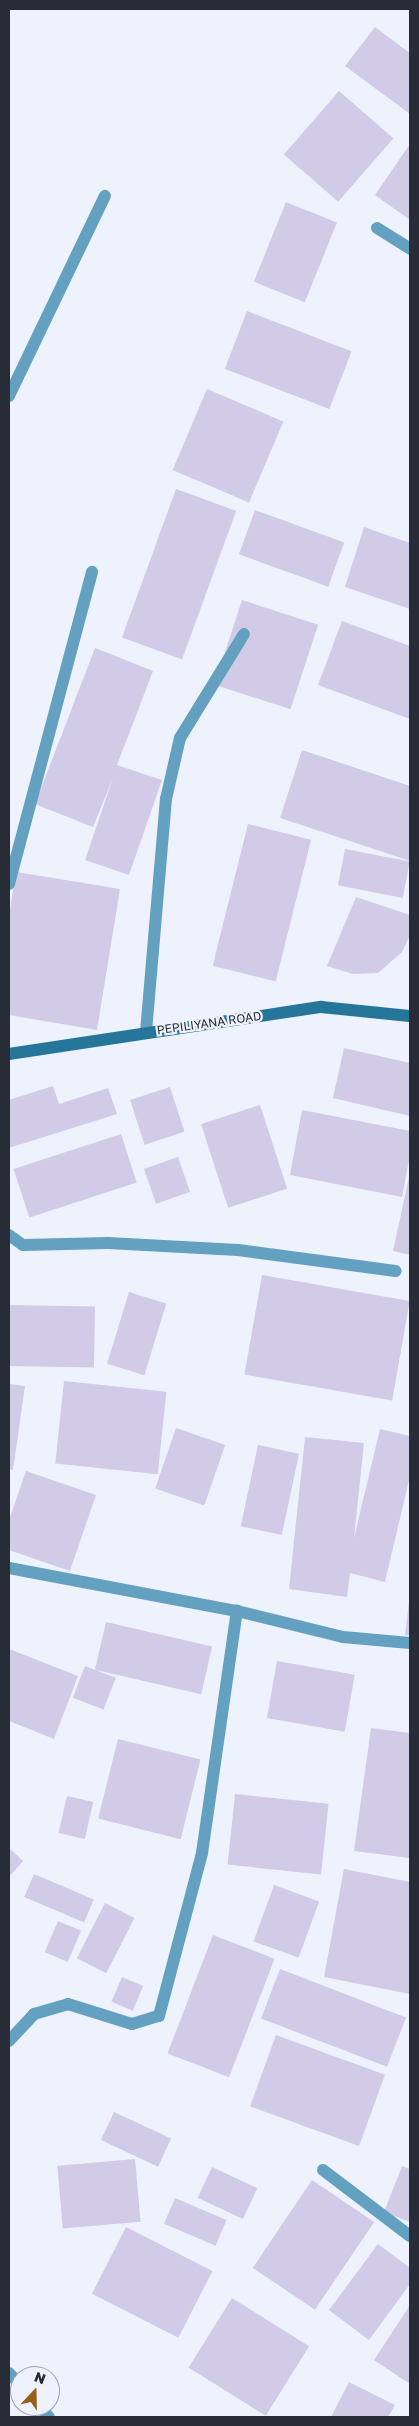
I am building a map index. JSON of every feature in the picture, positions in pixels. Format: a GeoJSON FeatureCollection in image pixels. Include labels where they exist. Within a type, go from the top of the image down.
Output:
{"type":"FeatureCollection","features":[{"type":"Feature","properties":{"kind":"main road","name":"PEPILIYANA ROAD"},"geometry":{"type":"LineString","coordinates":[[9,1054],[321,1007],[410,1016]]}},
{"type":"Feature","properties":{"kind":"street"},"geometry":{"type":"LineString","coordinates":[[9,396],[106,196]]}},
{"type":"Feature","properties":{"kind":"street"},"geometry":{"type":"LineString","coordinates":[[377,228],[410,249]]}},
{"type":"Feature","properties":{"kind":"street"},"geometry":{"type":"LineString","coordinates":[[9,884],[92,572]]}},
{"type":"Feature","properties":{"kind":"street"},"geometry":{"type":"LineString","coordinates":[[146,1032],[166,799],[180,738],[244,634]]}},
{"type":"Feature","properties":{"kind":"street"},"geometry":{"type":"LineString","coordinates":[[9,1235],[23,1245],[108,1243],[238,1250],[396,1270]]}},
{"type":"Feature","properties":{"kind":"street"},"geometry":{"type":"LineString","coordinates":[[9,1568],[237,1612],[343,1637],[410,1644]]}},
{"type":"Feature","properties":{"kind":"street"},"geometry":{"type":"LineString","coordinates":[[9,2041],[34,2014],[68,2004],[132,2024],[159,2016],[202,1853],[237,1612]]}},
{"type":"Feature","properties":{"kind":"street"},"geometry":{"type":"LineString","coordinates":[[322,2170],[410,2236]]}},
{"type":"Feature","properties":{"kind":"building"},"geometry":{"type":"Polygon","coordinates":[[[375,27],[410,53],[410,114],[345,66],[375,27]]]}},
{"type":"Feature","properties":{"kind":"building"},"geometry":{"type":"Polygon","coordinates":[[[339,91],[393,138],[338,202],[284,154],[339,91]]]}},
{"type":"Feature","properties":{"kind":"building"},"geometry":{"type":"Polygon","coordinates":[[[410,144],[410,220],[375,195],[410,144]]]}},
{"type":"Feature","properties":{"kind":"building"},"geometry":{"type":"Polygon","coordinates":[[[286,202],[337,223],[305,302],[254,282],[286,202]]]}},
{"type":"Feature","properties":{"kind":"building"},"geometry":{"type":"Polygon","coordinates":[[[247,311],[352,351],[329,409],[225,369],[247,311]]]}},
{"type":"Feature","properties":{"kind":"building"},"geometry":{"type":"Polygon","coordinates":[[[207,389],[283,421],[249,502],[173,470],[207,389]]]}},
{"type":"Feature","properties":{"kind":"building"},"geometry":{"type":"Polygon","coordinates":[[[176,489],[236,511],[182,659],[122,637],[176,489]]]}},
{"type":"Feature","properties":{"kind":"building"},"geometry":{"type":"Polygon","coordinates":[[[255,510],[344,542],[328,587],[239,554],[255,510]]]}},
{"type":"Feature","properties":{"kind":"building"},"geometry":{"type":"Polygon","coordinates":[[[364,527],[410,543],[410,609],[345,587],[364,527]]]}},
{"type":"Feature","properties":{"kind":"building"},"geometry":{"type":"Polygon","coordinates":[[[242,600],[318,625],[291,709],[214,685],[242,600]]]}},
{"type":"Feature","properties":{"kind":"building"},"geometry":{"type":"Polygon","coordinates":[[[342,621],[410,646],[410,719],[318,685],[342,621]]]}},
{"type":"Feature","properties":{"kind":"building"},"geometry":{"type":"Polygon","coordinates":[[[95,648],[153,671],[117,765],[162,780],[129,875],[85,860],[113,778],[93,827],[35,804],[95,648]]]}},
{"type":"Feature","properties":{"kind":"building"},"geometry":{"type":"Polygon","coordinates":[[[302,750],[410,786],[410,861],[280,818],[302,750]]]}},
{"type":"Feature","properties":{"kind":"building"},"geometry":{"type":"Polygon","coordinates":[[[248,824],[311,840],[276,981],[213,966],[248,824]]]}},
{"type":"Feature","properties":{"kind":"building"},"geometry":{"type":"Polygon","coordinates":[[[345,849],[410,862],[403,898],[338,885],[345,849]]]}},
{"type":"Feature","properties":{"kind":"building"},"geometry":{"type":"Polygon","coordinates":[[[16,872],[120,889],[97,1030],[9,1015],[9,916],[16,872]]]}},
{"type":"Feature","properties":{"kind":"building"},"geometry":{"type":"Polygon","coordinates":[[[356,897],[410,915],[410,935],[402,952],[378,973],[353,974],[327,966],[356,897]]]}},
{"type":"Feature","properties":{"kind":"building"},"geometry":{"type":"Polygon","coordinates":[[[344,1048],[410,1063],[410,1116],[333,1098],[344,1048]]]}},
{"type":"Feature","properties":{"kind":"building"},"geometry":{"type":"Polygon","coordinates":[[[53,1086],[59,1104],[108,1088],[117,1114],[9,1148],[9,1100],[53,1086]]]}},
{"type":"Feature","properties":{"kind":"building"},"geometry":{"type":"Polygon","coordinates":[[[170,1087],[185,1132],[145,1145],[130,1100],[170,1087]]]}},
{"type":"Feature","properties":{"kind":"building"},"geometry":{"type":"Polygon","coordinates":[[[260,1105],[287,1189],[228,1208],[201,1124],[260,1105]]]}},
{"type":"Feature","properties":{"kind":"building"},"geometry":{"type":"Polygon","coordinates":[[[302,1110],[410,1131],[410,1155],[402,1197],[290,1175],[302,1110]]]}},
{"type":"Feature","properties":{"kind":"building"},"geometry":{"type":"Polygon","coordinates":[[[121,1134],[137,1183],[29,1217],[14,1169],[121,1134]]]}},
{"type":"Feature","properties":{"kind":"building"},"geometry":{"type":"Polygon","coordinates":[[[178,1157],[190,1192],[156,1204],[144,1169],[178,1157]]]}},
{"type":"Feature","properties":{"kind":"building"},"geometry":{"type":"Polygon","coordinates":[[[410,1177],[410,1255],[393,1251],[410,1177]]]}},
{"type":"Feature","properties":{"kind":"building"},"geometry":{"type":"Polygon","coordinates":[[[262,1275],[410,1301],[392,1401],[244,1374],[262,1275]]]}},
{"type":"Feature","properties":{"kind":"building"},"geometry":{"type":"Polygon","coordinates":[[[129,1292],[166,1303],[144,1375],[107,1364],[129,1292]]]}},
{"type":"Feature","properties":{"kind":"building"},"geometry":{"type":"Polygon","coordinates":[[[9,1305],[95,1307],[94,1367],[9,1366],[9,1305]]]}},
{"type":"Feature","properties":{"kind":"building"},"geometry":{"type":"Polygon","coordinates":[[[64,1381],[166,1392],[158,1474],[55,1464],[64,1381]]]}},
{"type":"Feature","properties":{"kind":"building"},"geometry":{"type":"Polygon","coordinates":[[[9,1384],[25,1386],[13,1470],[9,1469],[9,1384]]]}},
{"type":"Feature","properties":{"kind":"building"},"geometry":{"type":"Polygon","coordinates":[[[176,1428],[225,1445],[204,1505],[155,1489],[176,1428]]]}},
{"type":"Feature","properties":{"kind":"building"},"geometry":{"type":"Polygon","coordinates":[[[380,1429],[410,1436],[410,1476],[385,1582],[350,1573],[347,1597],[289,1589],[305,1437],[364,1443],[354,1538],[380,1429]]]}},
{"type":"Feature","properties":{"kind":"building"},"geometry":{"type":"Polygon","coordinates":[[[258,1445],[299,1454],[282,1535],[241,1526],[258,1445]]]}},
{"type":"Feature","properties":{"kind":"building"},"geometry":{"type":"Polygon","coordinates":[[[26,1471],[96,1495],[70,1571],[9,1550],[9,1520],[26,1471]]]}},
{"type":"Feature","properties":{"kind":"building"},"geometry":{"type":"Polygon","coordinates":[[[410,1603],[410,1636],[405,1635],[410,1603]]]}},
{"type":"Feature","properties":{"kind":"building"},"geometry":{"type":"Polygon","coordinates":[[[106,1622],[212,1647],[201,1694],[95,1670],[106,1622]]]}},
{"type":"Feature","properties":{"kind":"building"},"geometry":{"type":"Polygon","coordinates":[[[9,1649],[78,1676],[54,1739],[9,1721],[9,1649]]]}},
{"type":"Feature","properties":{"kind":"building"},"geometry":{"type":"Polygon","coordinates":[[[277,1661],[355,1675],[345,1732],[267,1718],[277,1661]]]}},
{"type":"Feature","properties":{"kind":"building"},"geometry":{"type":"Polygon","coordinates":[[[85,1666],[116,1678],[104,1710],[73,1698],[85,1666]]]}},
{"type":"Feature","properties":{"kind":"building"},"geometry":{"type":"Polygon","coordinates":[[[371,1728],[410,1733],[410,1858],[354,1851],[371,1728]]]}},
{"type":"Feature","properties":{"kind":"building"},"geometry":{"type":"Polygon","coordinates":[[[118,1739],[200,1760],[181,1839],[98,1819],[118,1739]]]}},
{"type":"Feature","properties":{"kind":"building"},"geometry":{"type":"Polygon","coordinates":[[[235,1794],[328,1804],[321,1874],[228,1865],[235,1794]]]}},
{"type":"Feature","properties":{"kind":"building"},"geometry":{"type":"Polygon","coordinates":[[[67,1796],[93,1802],[85,1839],[58,1833],[67,1796]]]}},
{"type":"Feature","properties":{"kind":"building"},"geometry":{"type":"Polygon","coordinates":[[[9,1848],[23,1861],[9,1877],[9,1848]]]}},
{"type":"Feature","properties":{"kind":"building"},"geometry":{"type":"Polygon","coordinates":[[[344,1869],[410,1882],[410,1994],[324,1977],[344,1869]]]}},
{"type":"Feature","properties":{"kind":"building"},"geometry":{"type":"Polygon","coordinates":[[[34,1874],[94,1899],[84,1922],[24,1897],[34,1874]]]}},
{"type":"Feature","properties":{"kind":"building"},"geometry":{"type":"Polygon","coordinates":[[[274,1885],[319,1901],[299,1958],[253,1941],[274,1885]]]}},
{"type":"Feature","properties":{"kind":"building"},"geometry":{"type":"Polygon","coordinates":[[[105,1903],[134,1918],[106,1973],[77,1958],[105,1903]]]}},
{"type":"Feature","properties":{"kind":"building"},"geometry":{"type":"Polygon","coordinates":[[[58,1921],[81,1931],[68,1962],[45,1952],[58,1921]]]}},
{"type":"Feature","properties":{"kind":"building"},"geometry":{"type":"Polygon","coordinates":[[[213,1935],[275,1959],[229,2077],[167,2054],[213,1935]]]}},
{"type":"Feature","properties":{"kind":"building"},"geometry":{"type":"Polygon","coordinates":[[[280,1969],[406,2017],[387,2067],[261,2018],[280,1969]]]}},
{"type":"Feature","properties":{"kind":"building"},"geometry":{"type":"Polygon","coordinates":[[[122,1977],[143,1986],[133,2011],[111,2002],[122,1977]]]}},
{"type":"Feature","properties":{"kind":"building"},"geometry":{"type":"Polygon","coordinates":[[[276,2035],[385,2075],[359,2146],[250,2106],[276,2035]]]}},
{"type":"Feature","properties":{"kind":"building"},"geometry":{"type":"Polygon","coordinates":[[[114,2112],[171,2139],[158,2167],[101,2140],[114,2112]]]}},
{"type":"Feature","properties":{"kind":"building"},"geometry":{"type":"Polygon","coordinates":[[[135,2159],[140,2222],[63,2229],[57,2166],[135,2159]]]}},
{"type":"Feature","properties":{"kind":"building"},"geometry":{"type":"Polygon","coordinates":[[[402,2166],[410,2169],[410,2222],[384,2212],[402,2166]]]}},
{"type":"Feature","properties":{"kind":"building"},"geometry":{"type":"Polygon","coordinates":[[[212,2167],[257,2188],[243,2219],[198,2198],[212,2167]]]}},
{"type":"Feature","properties":{"kind":"building"},"geometry":{"type":"Polygon","coordinates":[[[312,2180],[374,2222],[315,2310],[253,2268],[312,2180]]]}},
{"type":"Feature","properties":{"kind":"building"},"geometry":{"type":"Polygon","coordinates":[[[175,2198],[227,2220],[216,2246],[164,2224],[175,2198]]]}},
{"type":"Feature","properties":{"kind":"building"},"geometry":{"type":"Polygon","coordinates":[[[126,2227],[212,2271],[178,2338],[92,2294],[126,2227]]]}},
{"type":"Feature","properties":{"kind":"building"},"geometry":{"type":"Polygon","coordinates":[[[378,2244],[410,2268],[410,2284],[369,2340],[329,2310],[378,2244]]]}},
{"type":"Feature","properties":{"kind":"building"},"geometry":{"type":"Polygon","coordinates":[[[232,2298],[309,2346],[266,2416],[189,2368],[232,2298]]]}},
{"type":"Feature","properties":{"kind":"building"},"geometry":{"type":"Polygon","coordinates":[[[410,2305],[410,2384],[374,2360],[410,2305]]]}},
{"type":"Feature","properties":{"kind":"building"},"geometry":{"type":"Polygon","coordinates":[[[349,2382],[395,2405],[388,2417],[331,2417],[349,2382]]]}}]}
